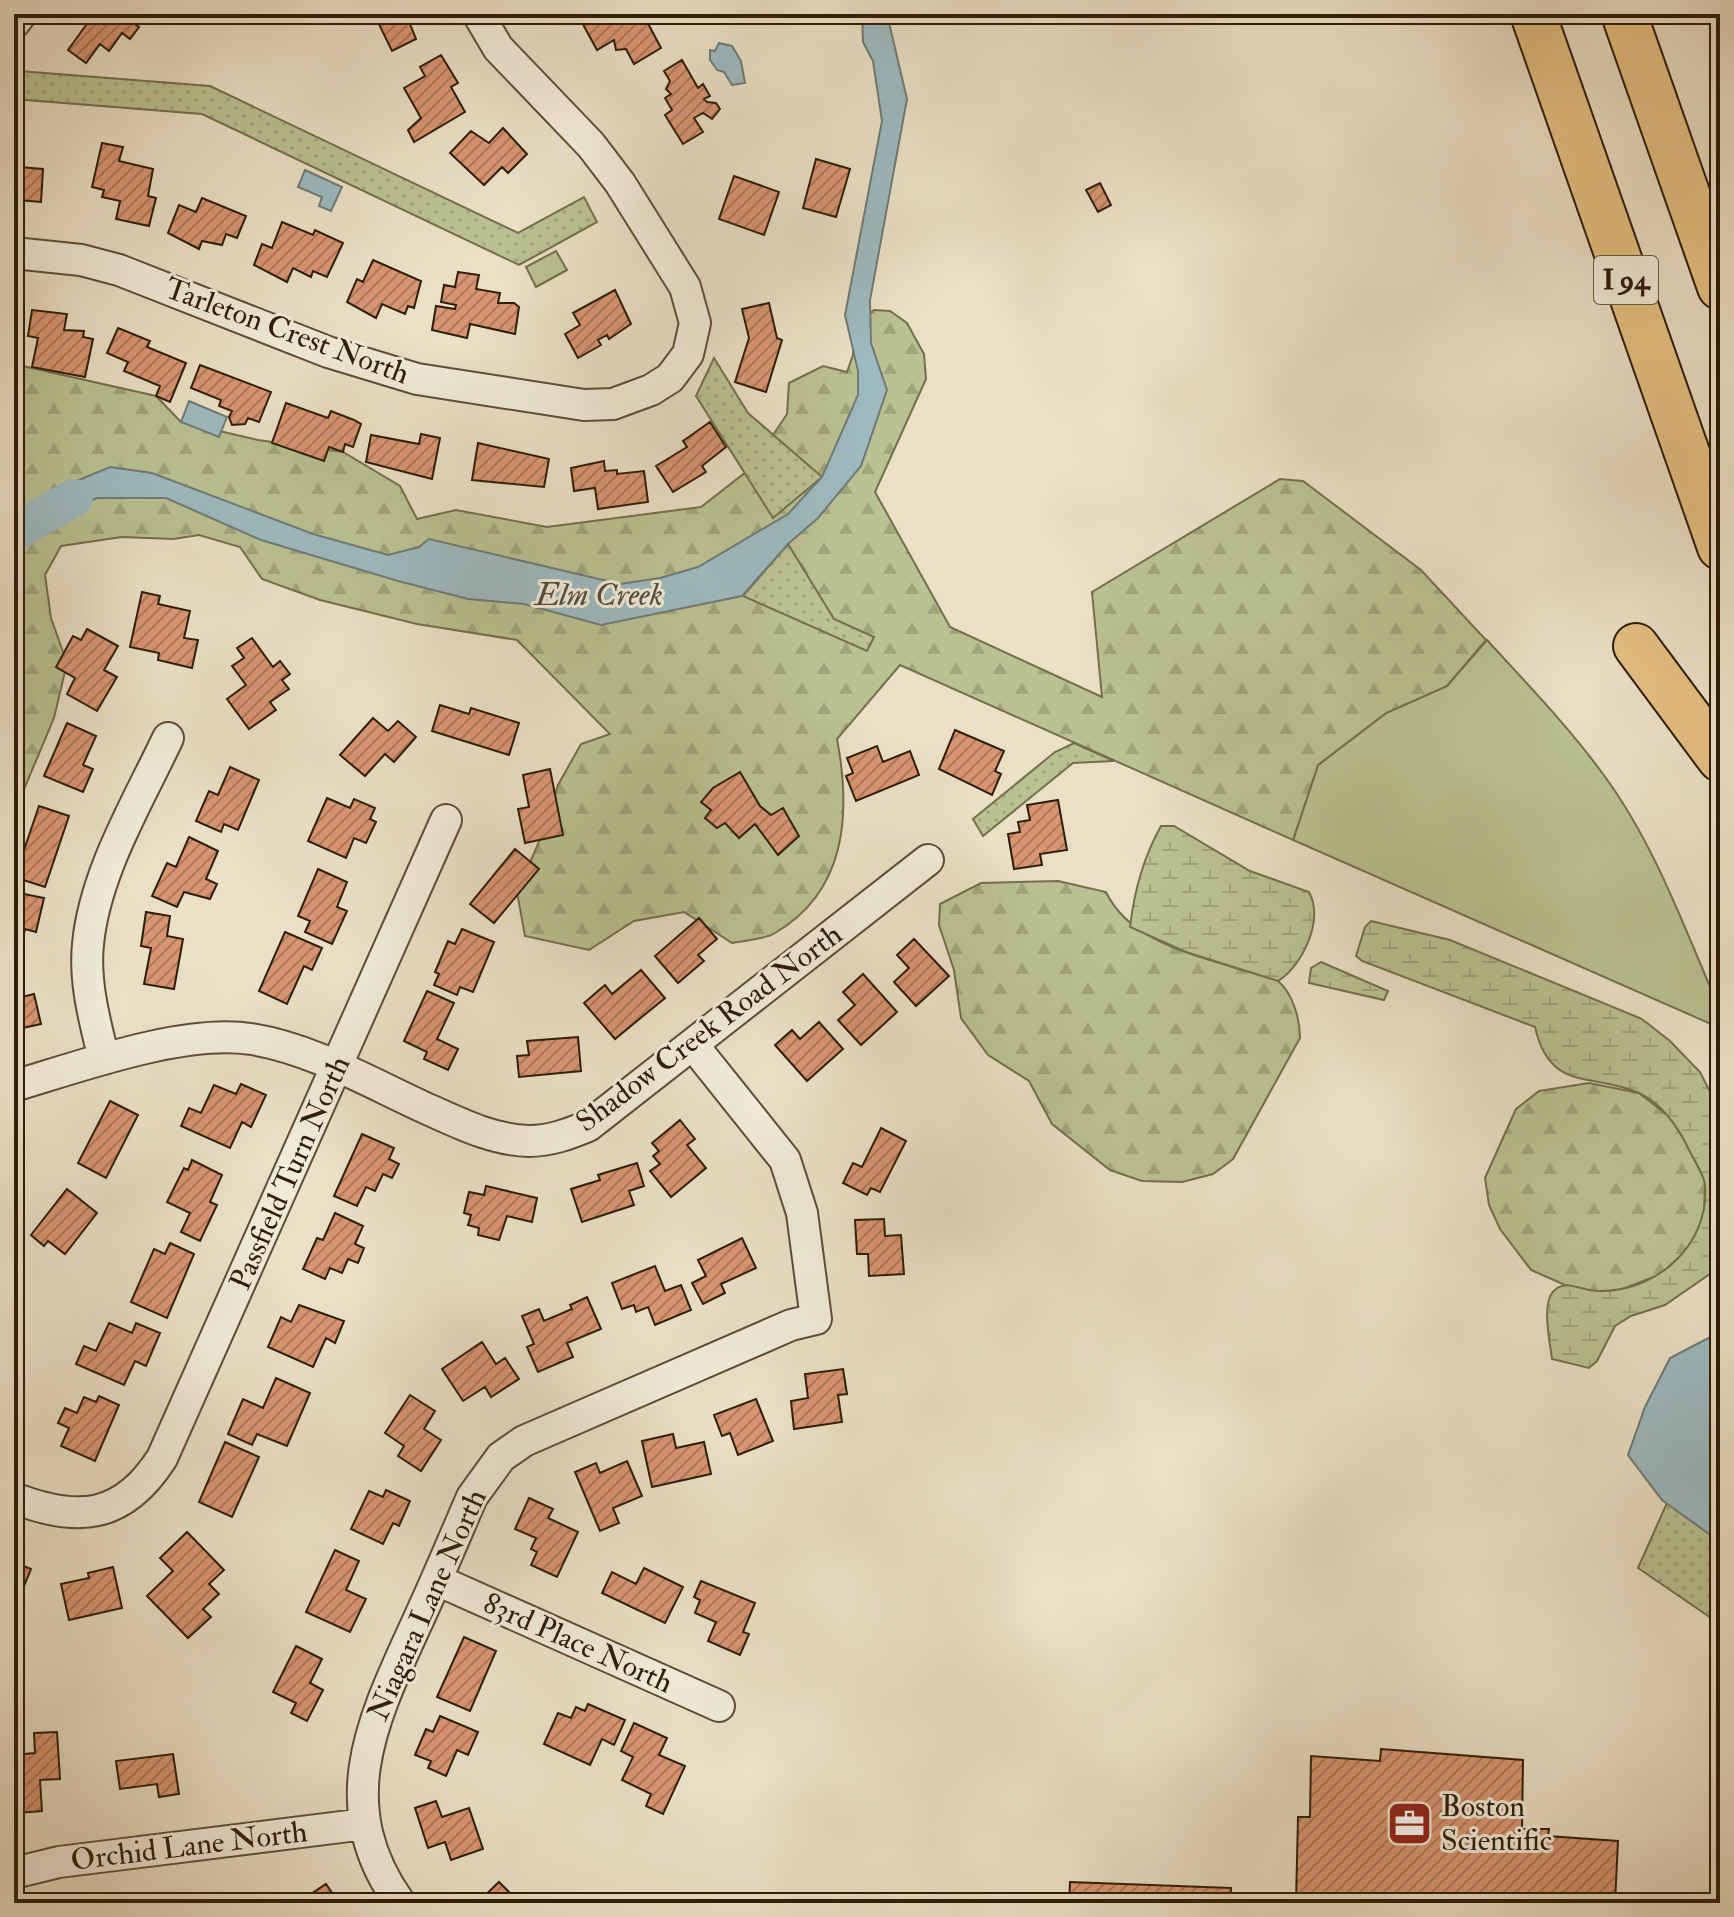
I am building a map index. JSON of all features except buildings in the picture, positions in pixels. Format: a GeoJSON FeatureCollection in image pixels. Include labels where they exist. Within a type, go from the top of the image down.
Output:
{"type":"FeatureCollection","features":[{"type":"Feature","properties":{"kind":"highway","name":"I 94"},"geometry":{"type":"LineString","coordinates":[[1533,14],[1720,547]]}},
{"type":"Feature","properties":{"kind":"highway"},"geometry":{"type":"LineString","coordinates":[[1624,14],[1720,287]]}},
{"type":"Feature","properties":{"kind":"highway"},"geometry":{"type":"LineString","coordinates":[[1636,646],[1720,759]]}},
{"type":"Feature","properties":{"kind":"street"},"geometry":{"type":"LineString","coordinates":[[14,23],[21,14]]}},
{"type":"Feature","properties":{"kind":"street","name":"Tarleton Crest North"},"geometry":{"type":"LineString","coordinates":[[14,253],[81,260],[119,270],[373,368],[554,402],[613,404],[636,397],[670,378],[688,354],[694,335],[694,310],[649,226],[591,145],[498,48],[478,14]]}},
{"type":"Feature","properties":{"kind":"street"},"geometry":{"type":"LineString","coordinates":[[104,1059],[89,993],[90,932],[108,867],[168,738]]}},
{"type":"Feature","properties":{"kind":"street","name":"Passfield Turn North"},"geometry":{"type":"LineString","coordinates":[[14,1498],[66,1514],[88,1514],[110,1507],[149,1479],[162,1458],[446,820]]}},
{"type":"Feature","properties":{"kind":"street","name":"Shadow Creek Road North"},"geometry":{"type":"LineString","coordinates":[[14,1086],[104,1059],[207,1038],[250,1039],[296,1051],[472,1129],[503,1138],[532,1141],[562,1137],[588,1126],[928,860]]}},
{"type":"Feature","properties":{"kind":"street","name":"Niagara Lane North"},"geometry":{"type":"LineString","coordinates":[[400,1903],[374,1856],[365,1824],[362,1799],[368,1739],[380,1703],[485,1475],[501,1457],[524,1441],[770,1334],[816,1319],[802,1213],[785,1160],[693,1045]]}},
{"type":"Feature","properties":{"kind":"street","name":"83rd Place North"},"geometry":{"type":"LineString","coordinates":[[437,1580],[719,1706]]}},
{"type":"Feature","properties":{"kind":"street","name":"Orchid Lane North"},"geometry":{"type":"LineString","coordinates":[[14,1873],[59,1862],[365,1824]]}},
{"type":"Feature","properties":{"kind":"green space"},"geometry":{"type":"Polygon","coordinates":[[[19,71],[210,86],[518,233],[584,197],[597,222],[519,265],[202,114],[14,99],[14,77],[19,71]]]}},
{"type":"Feature","properties":{"kind":"green space"},"geometry":{"type":"Polygon","coordinates":[[[556,251],[567,270],[536,287],[526,267],[556,251]]]}},
{"type":"Feature","properties":{"kind":"green space"},"geometry":{"type":"Polygon","coordinates":[[[874,310],[890,311],[907,323],[924,354],[926,379],[875,492],[950,627],[1102,697],[1092,592],[1280,479],[1303,481],[1421,570],[1486,640],[1447,686],[1386,713],[1318,765],[1293,840],[900,665],[837,739],[843,795],[843,822],[838,848],[830,873],[799,916],[771,935],[732,943],[684,912],[634,921],[589,950],[525,936],[517,892],[545,828],[558,785],[581,744],[610,734],[517,640],[417,624],[320,600],[262,579],[240,547],[199,535],[173,539],[122,537],[61,546],[45,575],[51,618],[67,663],[54,718],[14,813],[14,364],[156,396],[181,422],[258,440],[343,452],[400,486],[417,519],[456,510],[547,527],[701,507],[751,468],[787,414],[789,383],[823,366],[847,372],[853,355],[854,329],[874,310]]]}},
{"type":"Feature","properties":{"kind":"green space"},"geometry":{"type":"Polygon","coordinates":[[[714,358],[748,413],[822,477],[773,518],[696,396],[714,358]]]}},
{"type":"Feature","properties":{"kind":"green space"},"geometry":{"type":"Polygon","coordinates":[[[788,544],[834,619],[874,637],[867,651],[743,596],[788,544]]]}},
{"type":"Feature","properties":{"kind":"green space"},"geometry":{"type":"Polygon","coordinates":[[[1487,640],[1576,739],[1622,801],[1654,858],[1681,919],[1720,1010],[1720,1028],[1293,840],[1318,765],[1386,713],[1447,686],[1487,640]]]}},
{"type":"Feature","properties":{"kind":"green space"},"geometry":{"type":"Polygon","coordinates":[[[1074,743],[1114,761],[1073,763],[983,836],[973,819],[1055,752],[1074,743]]]}},
{"type":"Feature","properties":{"kind":"green space"},"geometry":{"type":"Polygon","coordinates":[[[1161,826],[1174,826],[1250,871],[1309,892],[1314,915],[1312,928],[1303,953],[1287,974],[1278,981],[1186,952],[1130,927],[1141,875],[1161,826]]]}},
{"type":"Feature","properties":{"kind":"green space"},"geometry":{"type":"Polygon","coordinates":[[[1058,881],[1106,892],[1130,923],[1147,934],[1184,951],[1275,979],[1292,1000],[1300,1038],[1233,1159],[1213,1174],[1182,1182],[1142,1181],[1110,1170],[1052,1124],[1029,1081],[988,1055],[961,1018],[954,970],[939,925],[940,904],[981,883],[1058,881]]]}},
{"type":"Feature","properties":{"kind":"green space"},"geometry":{"type":"Polygon","coordinates":[[[1371,921],[1450,940],[1642,1019],[1670,1041],[1700,1072],[1720,1111],[1720,1267],[1665,1305],[1631,1316],[1615,1326],[1597,1361],[1589,1368],[1552,1359],[1547,1322],[1551,1294],[1565,1286],[1597,1291],[1639,1284],[1675,1261],[1699,1227],[1705,1185],[1701,1172],[1676,1126],[1656,1104],[1622,1087],[1575,1077],[1562,1071],[1542,1048],[1535,1027],[1362,961],[1356,956],[1365,927],[1371,921]]]}},
{"type":"Feature","properties":{"kind":"green space"},"geometry":{"type":"Polygon","coordinates":[[[1321,962],[1388,991],[1384,1000],[1309,983],[1311,968],[1321,962]]]}},
{"type":"Feature","properties":{"kind":"green space"},"geometry":{"type":"Polygon","coordinates":[[[1589,1083],[1639,1093],[1676,1122],[1705,1181],[1704,1215],[1690,1247],[1661,1274],[1620,1290],[1595,1292],[1565,1285],[1531,1270],[1500,1229],[1489,1205],[1485,1178],[1516,1109],[1539,1091],[1589,1083]]]}},
{"type":"Feature","properties":{"kind":"green space"},"geometry":{"type":"Polygon","coordinates":[[[1720,1384],[1720,1624],[1638,1568],[1720,1384]]]}},
{"type":"Feature","properties":{"kind":"water"},"geometry":{"type":"Polygon","coordinates":[[[862,14],[887,14],[907,99],[870,300],[871,343],[887,390],[861,466],[818,518],[788,544],[742,596],[601,625],[524,604],[468,599],[398,581],[261,540],[166,498],[97,498],[33,528],[23,517],[67,485],[110,467],[152,473],[313,534],[388,555],[419,547],[429,539],[620,584],[660,578],[698,567],[788,514],[822,477],[858,395],[858,371],[845,315],[882,121],[873,61],[863,42],[862,14]]]}},
{"type":"Feature","properties":{"kind":"water"},"geometry":{"type":"Polygon","coordinates":[[[719,43],[732,46],[741,61],[745,83],[732,85],[724,72],[717,70],[710,60],[710,50],[715,51],[719,43]]]}},
{"type":"Feature","properties":{"kind":"water"},"geometry":{"type":"Polygon","coordinates":[[[305,170],[342,187],[331,211],[319,206],[322,197],[298,187],[305,170]]]}},
{"type":"Feature","properties":{"kind":"water"},"geometry":{"type":"Polygon","coordinates":[[[189,401],[227,417],[219,437],[181,422],[189,401]]]}},
{"type":"Feature","properties":{"kind":"water"},"geometry":{"type":"Polygon","coordinates":[[[1720,1332],[1720,1542],[1662,1500],[1628,1455],[1645,1407],[1670,1358],[1720,1332]]]}},
{"type":"Feature","properties":{"kind":"waterway","name":"Elm Creek"},"geometry":{"type":"LineString","coordinates":[[14,532],[74,498]]}},
{"type":"Feature","properties":{"kind":"place","name":"Boston Scientific"},"geometry":{"type":"Point","coordinates":[1410,1823]}}]}
